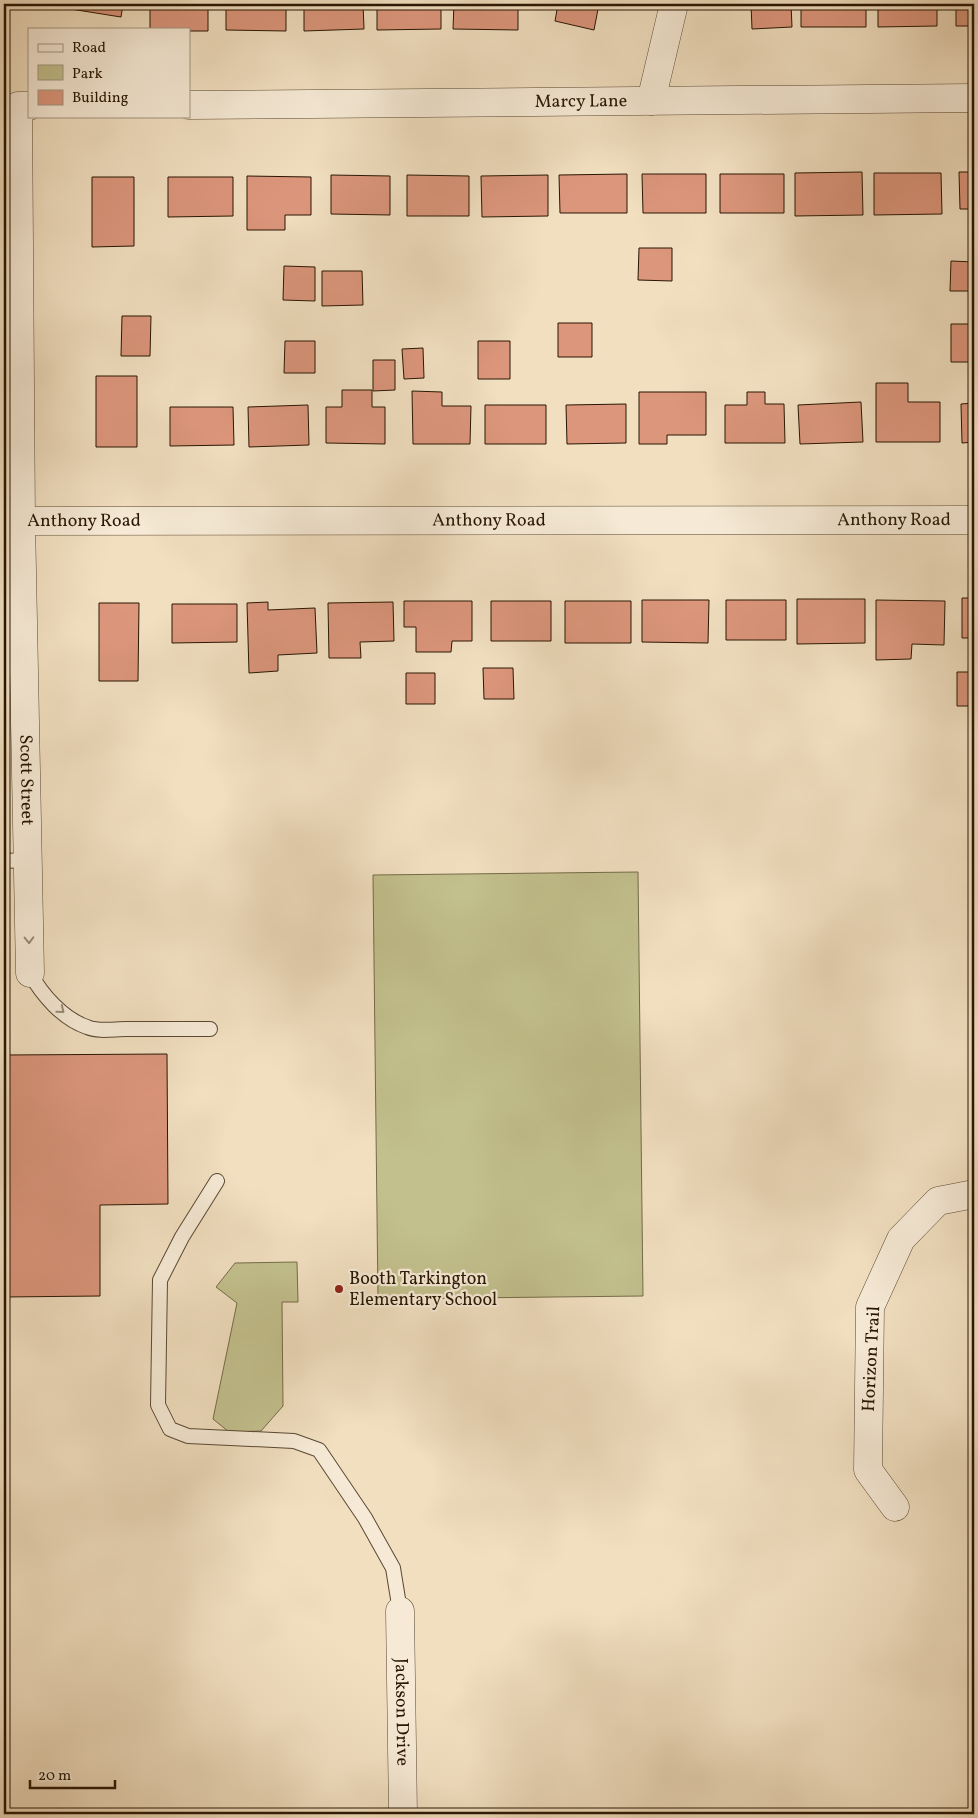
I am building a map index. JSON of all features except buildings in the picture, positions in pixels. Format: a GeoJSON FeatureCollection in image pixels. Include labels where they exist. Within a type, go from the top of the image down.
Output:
{"type":"FeatureCollection","features":[{"type":"Feature","properties":{"kind":"street"},"geometry":{"type":"LineString","coordinates":[[651,101],[674,4]]}},
{"type":"Feature","properties":{"kind":"street","name":"Marcy Lane"},"geometry":{"type":"LineString","coordinates":[[190,105],[974,98]]}},
{"type":"Feature","properties":{"kind":"street","name":"Scott Street"},"geometry":{"type":"LineString","coordinates":[[23,106],[12,521],[16,860],[29,908],[30,973]]}},
{"type":"Feature","properties":{"kind":"street","name":"Anthony Road"},"geometry":{"type":"LineString","coordinates":[[12,521],[974,520]]}},
{"type":"Feature","properties":{"kind":"street","name":"Horizon Trail"},"geometry":{"type":"LineString","coordinates":[[895,1506],[868,1470],[870,1307],[901,1240],[938,1201],[974,1194]]}},
{"type":"Feature","properties":{"kind":"street","name":"Jackson Drive"},"geometry":{"type":"LineString","coordinates":[[400,1611],[403,1814]]}},
{"type":"Feature","properties":{"kind":"lane"},"geometry":{"type":"LineString","coordinates":[[30,973],[38,987],[54,1005],[88,1028],[108,1030],[210,1029]]}},
{"type":"Feature","properties":{"kind":"lane"},"geometry":{"type":"LineString","coordinates":[[217,1181],[182,1236],[160,1280],[158,1405],[170,1429],[188,1436],[294,1441],[319,1450],[365,1518],[393,1568],[400,1611]]}},
{"type":"Feature","properties":{"kind":"green space"},"geometry":{"type":"Polygon","coordinates":[[[638,872],[643,1296],[378,1299],[373,875],[638,872]]]}},
{"type":"Feature","properties":{"kind":"green space"},"geometry":{"type":"Polygon","coordinates":[[[297,1262],[298,1302],[282,1302],[283,1406],[261,1431],[229,1432],[213,1419],[237,1303],[216,1287],[235,1263],[297,1262]]]}},
{"type":"Feature","properties":{"kind":"place","name":"Booth Tarkington Elementary School"},"geometry":{"type":"Point","coordinates":[339,1289]}}]}
